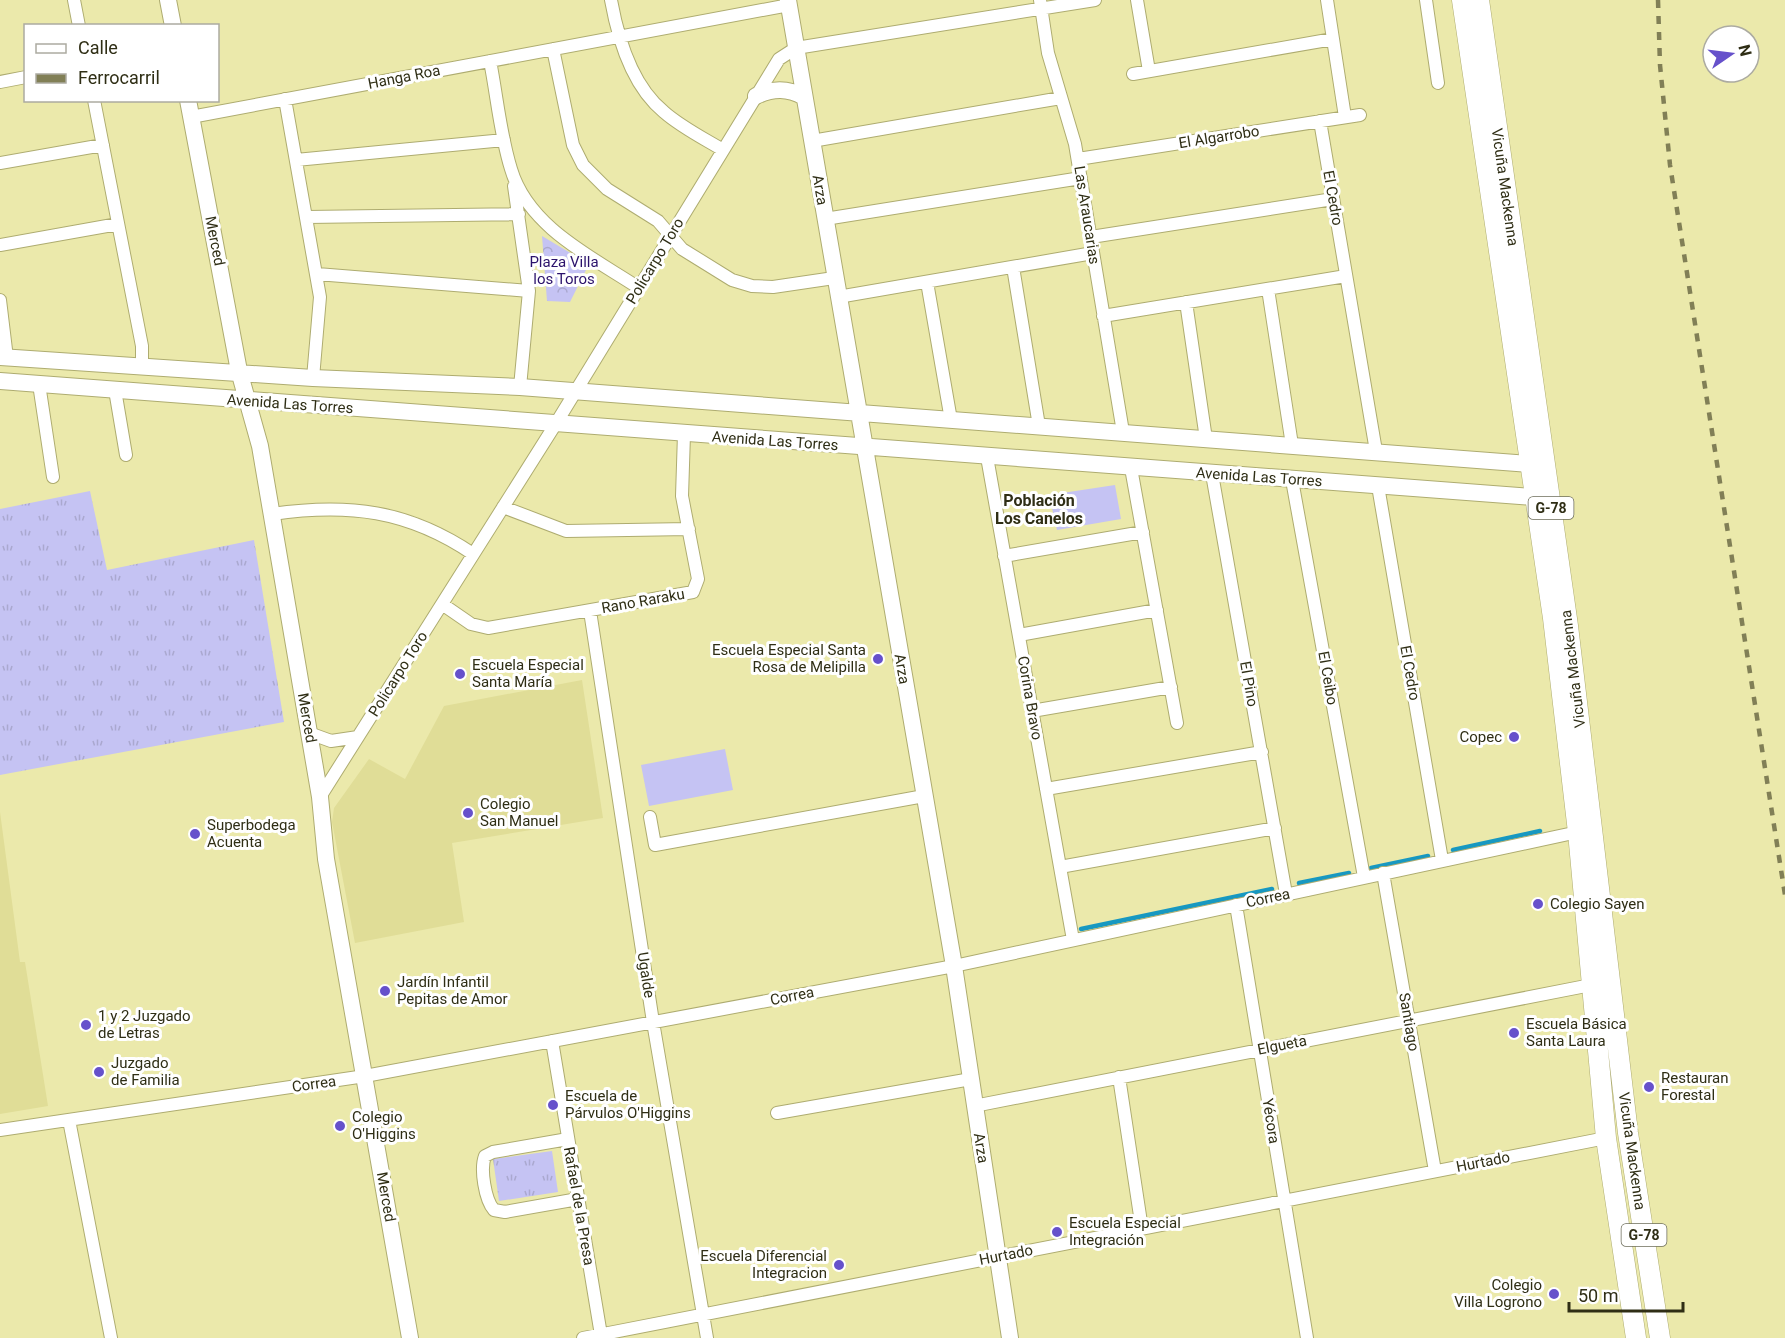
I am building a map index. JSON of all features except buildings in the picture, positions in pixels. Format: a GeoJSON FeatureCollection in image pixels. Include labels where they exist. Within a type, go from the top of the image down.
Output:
{"type":"FeatureCollection","features":[{"type":"Feature","properties":{"kind":"main road"},"geometry":{"type":"LineString","coordinates":[[168,0],[173,24]]}},
{"type":"Feature","properties":{"kind":"main road","name":"Vicuña Mackenna"},"geometry":{"type":"LineString","coordinates":[[1462,0],[1538,465]]}},
{"type":"Feature","properties":{"kind":"main road","name":"Vicuña Mackenna"},"geometry":{"type":"LineString","coordinates":[[1479,0],[1542,498],[1553,618],[1578,832],[1606,1137],[1636,1338]]}},
{"type":"Feature","properties":{"kind":"main road","name":"Arza"},"geometry":{"type":"LineString","coordinates":[[788,2],[954,966],[1010,1338]]}},
{"type":"Feature","properties":{"kind":"main road"},"geometry":{"type":"LineString","coordinates":[[756,96],[784,90],[804,97]]}},
{"type":"Feature","properties":{"kind":"main road","name":"Merced"},"geometry":{"type":"LineString","coordinates":[[188,102],[239,371],[260,446],[320,797],[326,859],[410,1338]]}},
{"type":"Feature","properties":{"kind":"main road","name":"Avenida Las Torres"},"geometry":{"type":"LineString","coordinates":[[4,357],[239,371],[312,378],[520,387],[1538,465]]}},
{"type":"Feature","properties":{"kind":"main road","name":"Avenida Las Torres"},"geometry":{"type":"LineString","coordinates":[[0,381],[555,425],[1542,498]]}},
{"type":"Feature","properties":{"kind":"main road","name":"Vicuña Mackenna"},"geometry":{"type":"LineString","coordinates":[[1542,498],[1568,626],[1629,1133],[1660,1338]]}},
{"type":"Feature","properties":{"kind":"street"},"geometry":{"type":"LineString","coordinates":[[74,0],[79,24]]}},
{"type":"Feature","properties":{"kind":"street"},"geometry":{"type":"LineString","coordinates":[[611,0],[618,37],[653,102],[674,120],[723,150]]}},
{"type":"Feature","properties":{"kind":"street"},"geometry":{"type":"LineString","coordinates":[[796,48],[1040,4],[1095,0]]}},
{"type":"Feature","properties":{"kind":"street"},"geometry":{"type":"LineString","coordinates":[[1137,0],[1149,71]]}},
{"type":"Feature","properties":{"kind":"street"},"geometry":{"type":"LineString","coordinates":[[1327,0],[1345,117]]}},
{"type":"Feature","properties":{"kind":"street"},"geometry":{"type":"LineString","coordinates":[[1426,0],[1438,82]]}},
{"type":"Feature","properties":{"kind":"street","name":"Hanga Roa"},"geometry":{"type":"LineString","coordinates":[[191,117],[618,37],[788,2]]}},
{"type":"Feature","properties":{"kind":"street","name":"Las Araucarias"},"geometry":{"type":"LineString","coordinates":[[1040,4],[1048,53],[1078,159],[1122,432]]}},
{"type":"Feature","properties":{"kind":"street"},"geometry":{"type":"LineString","coordinates":[[1133,74],[1333,39]]}},
{"type":"Feature","properties":{"kind":"street","name":"Policarpo Toro"},"geometry":{"type":"LineString","coordinates":[[320,797],[555,425],[779,59],[796,48]]}},
{"type":"Feature","properties":{"kind":"street"},"geometry":{"type":"LineString","coordinates":[[553,49],[570,135],[583,165],[607,189],[658,221],[682,249],[722,275],[742,284],[773,287],[834,278]]}},
{"type":"Feature","properties":{"kind":"street"},"geometry":{"type":"LineString","coordinates":[[490,61],[519,214],[529,291],[520,387]]}},
{"type":"Feature","properties":{"kind":"street"},"geometry":{"type":"LineString","coordinates":[[0,82],[24,77]]}},
{"type":"Feature","properties":{"kind":"street"},"geometry":{"type":"LineString","coordinates":[[812,141],[1061,98]]}},
{"type":"Feature","properties":{"kind":"street"},"geometry":{"type":"LineString","coordinates":[[285,99],[317,274],[320,312],[312,378]]}},
{"type":"Feature","properties":{"kind":"street"},"geometry":{"type":"LineString","coordinates":[[94,102],[142,346],[142,367]]}},
{"type":"Feature","properties":{"kind":"street","name":"El Algarrobo"},"geometry":{"type":"LineString","coordinates":[[1078,159],[1360,115]]}},
{"type":"Feature","properties":{"kind":"street","name":"El Cedro"},"geometry":{"type":"LineString","coordinates":[[1320,121],[1376,452]]}},
{"type":"Feature","properties":{"kind":"street"},"geometry":{"type":"LineString","coordinates":[[296,160],[504,140]]}},
{"type":"Feature","properties":{"kind":"street"},"geometry":{"type":"LineString","coordinates":[[0,163],[103,145]]}},
{"type":"Feature","properties":{"kind":"street"},"geometry":{"type":"LineString","coordinates":[[511,170],[528,204],[549,226],[639,288]]}},
{"type":"Feature","properties":{"kind":"street"},"geometry":{"type":"LineString","coordinates":[[825,219],[1081,178]]}},
{"type":"Feature","properties":{"kind":"street"},"geometry":{"type":"LineString","coordinates":[[1090,237],[1333,199]]}},
{"type":"Feature","properties":{"kind":"street"},"geometry":{"type":"LineString","coordinates":[[306,218],[519,214]]}},
{"type":"Feature","properties":{"kind":"street"},"geometry":{"type":"LineString","coordinates":[[0,245],[118,224]]}},
{"type":"Feature","properties":{"kind":"street"},"geometry":{"type":"LineString","coordinates":[[838,297],[1093,253]]}},
{"type":"Feature","properties":{"kind":"street"},"geometry":{"type":"LineString","coordinates":[[1013,267],[1039,426]]}},
{"type":"Feature","properties":{"kind":"street"},"geometry":{"type":"LineString","coordinates":[[317,274],[529,291]]}},
{"type":"Feature","properties":{"kind":"street"},"geometry":{"type":"LineString","coordinates":[[1103,315],[1346,276]]}},
{"type":"Feature","properties":{"kind":"street"},"geometry":{"type":"LineString","coordinates":[[927,282],[951,420]]}},
{"type":"Feature","properties":{"kind":"street"},"geometry":{"type":"LineString","coordinates":[[1269,289],[1292,445]]}},
{"type":"Feature","properties":{"kind":"street"},"geometry":{"type":"LineString","coordinates":[[0,300],[4,357]]}},
{"type":"Feature","properties":{"kind":"street"},"geometry":{"type":"LineString","coordinates":[[1186,302],[1206,439]]}},
{"type":"Feature","properties":{"kind":"street"},"geometry":{"type":"LineString","coordinates":[[39,384],[53,477]]}},
{"type":"Feature","properties":{"kind":"street"},"geometry":{"type":"LineString","coordinates":[[115,390],[126,455]]}},
{"type":"Feature","properties":{"kind":"street","name":"Rano Raraku"},"geometry":{"type":"LineString","coordinates":[[442,604],[481,628],[693,592],[698,579],[682,488],[684,434]]}},
{"type":"Feature","properties":{"kind":"street","name":"Corina Bravo"},"geometry":{"type":"LineString","coordinates":[[987,457],[1073,940]]}},
{"type":"Feature","properties":{"kind":"street"},"geometry":{"type":"LineString","coordinates":[[1131,468],[1177,723]]}},
{"type":"Feature","properties":{"kind":"street","name":"El Pino"},"geometry":{"type":"LineString","coordinates":[[1212,474],[1286,894]]}},
{"type":"Feature","properties":{"kind":"street","name":"El Ceibo"},"geometry":{"type":"LineString","coordinates":[[1292,480],[1364,877]]}},
{"type":"Feature","properties":{"kind":"street","name":"El Cedro"},"geometry":{"type":"LineString","coordinates":[[1378,486],[1442,860]]}},
{"type":"Feature","properties":{"kind":"street"},"geometry":{"type":"LineString","coordinates":[[503,507],[566,531],[688,529]]}},
{"type":"Feature","properties":{"kind":"street"},"geometry":{"type":"LineString","coordinates":[[272,514],[330,508],[381,513],[422,526],[473,554]]}},
{"type":"Feature","properties":{"kind":"street"},"geometry":{"type":"LineString","coordinates":[[1005,556],[1143,532]]}},
{"type":"Feature","properties":{"kind":"street"},"geometry":{"type":"LineString","coordinates":[[1019,635],[1157,610]]}},
{"type":"Feature","properties":{"kind":"street","name":"Ugalde"},"geometry":{"type":"LineString","coordinates":[[590,611],[653,1022],[707,1338]]}},
{"type":"Feature","properties":{"kind":"street"},"geometry":{"type":"LineString","coordinates":[[1032,711],[1171,687]]}},
{"type":"Feature","properties":{"kind":"street"},"geometry":{"type":"LineString","coordinates":[[309,733],[331,741],[358,737]]}},
{"type":"Feature","properties":{"kind":"street"},"geometry":{"type":"LineString","coordinates":[[1046,789],[1262,752]]}},
{"type":"Feature","properties":{"kind":"street"},"geometry":{"type":"LineString","coordinates":[[650,817],[655,845],[924,796]]}},
{"type":"Feature","properties":{"kind":"street"},"geometry":{"type":"LineString","coordinates":[[1060,867],[1275,828]]}},
{"type":"Feature","properties":{"kind":"street","name":"Correa"},"geometry":{"type":"LineString","coordinates":[[0,1130],[365,1076],[954,966],[1578,832]]}},
{"type":"Feature","properties":{"kind":"street","name":"Santiago"},"geometry":{"type":"LineString","coordinates":[[1383,873],[1436,1171]]}},
{"type":"Feature","properties":{"kind":"street","name":"Yécora"},"geometry":{"type":"LineString","coordinates":[[1236,904],[1307,1338]]}},
{"type":"Feature","properties":{"kind":"street","name":"Elgueta"},"geometry":{"type":"LineString","coordinates":[[974,1106],[1591,985]]}},
{"type":"Feature","properties":{"kind":"street","name":"Rafael de la Presa"},"geometry":{"type":"LineString","coordinates":[[552,1041],[601,1335]]}},
{"type":"Feature","properties":{"kind":"street"},"geometry":{"type":"LineString","coordinates":[[1119,1077],[1142,1228]]}},
{"type":"Feature","properties":{"kind":"street"},"geometry":{"type":"LineString","coordinates":[[777,1113],[970,1079]]}},
{"type":"Feature","properties":{"kind":"street"},"geometry":{"type":"LineString","coordinates":[[69,1120],[111,1338]]}},
{"type":"Feature","properties":{"kind":"street","name":"Hurtado"},"geometry":{"type":"LineString","coordinates":[[583,1338],[1606,1137]]}},
{"type":"Feature","properties":{"kind":"street"},"geometry":{"type":"LineString","coordinates":[[568,1139],[493,1152],[485,1156],[483,1164],[489,1203],[499,1212],[578,1199]]}},
{"type":"Feature","properties":{"kind":"shaded area","name":"Colegio San Manuel"},"geometry":{"type":"Polygon","coordinates":[[[582,680],[603,818],[452,843],[464,922],[355,943],[332,822],[334,808],[369,759],[405,779],[444,706],[582,680]]]}},
{"type":"Feature","properties":{"kind":"shaded area"},"geometry":{"type":"Polygon","coordinates":[[[0,812],[20,962],[25,962],[48,1106],[0,1114],[0,812]]]}},
{"type":"Feature","properties":{"kind":"green space","name":"Plaza Villa los Toros"},"geometry":{"type":"Polygon","coordinates":[[[542,236],[589,264],[570,302],[547,301],[542,236]]]}},
{"type":"Feature","properties":{"kind":"green space"},"geometry":{"type":"Polygon","coordinates":[[[1115,485],[1121,519],[1057,530],[1049,495],[1115,485]]]}},
{"type":"Feature","properties":{"kind":"green space"},"geometry":{"type":"Polygon","coordinates":[[[90,491],[107,570],[254,540],[284,722],[0,775],[0,509],[90,491]]]}},
{"type":"Feature","properties":{"kind":"green space"},"geometry":{"type":"Polygon","coordinates":[[[725,749],[733,790],[649,806],[641,765],[725,749]]]}},
{"type":"Feature","properties":{"kind":"green space"},"geometry":{"type":"Polygon","coordinates":[[[552,1151],[558,1192],[499,1201],[493,1159],[552,1151]]]}},
{"type":"Feature","properties":{"kind":"waterway"},"geometry":{"type":"LineString","coordinates":[[1453,850],[1540,831]]}},
{"type":"Feature","properties":{"kind":"waterway"},"geometry":{"type":"LineString","coordinates":[[1371,868],[1428,856]]}},
{"type":"Feature","properties":{"kind":"waterway"},"geometry":{"type":"LineString","coordinates":[[1299,883],[1349,873]]}},
{"type":"Feature","properties":{"kind":"waterway"},"geometry":{"type":"LineString","coordinates":[[1081,929],[1272,889]]}},
{"type":"Feature","properties":{"kind":"railway"},"geometry":{"type":"LineString","coordinates":[[1658,0],[1660,65],[1670,165],[1785,895]]}},
{"type":"Feature","properties":{"kind":"place","name":"Escuela Especial Santa Rosa de Melipilla"},"geometry":{"type":"Point","coordinates":[878,659]}},
{"type":"Feature","properties":{"kind":"place","name":"Escuela Especial Santa María"},"geometry":{"type":"Point","coordinates":[460,674]}},
{"type":"Feature","properties":{"kind":"place","name":"Copec"},"geometry":{"type":"Point","coordinates":[1514,737]}},
{"type":"Feature","properties":{"kind":"place","name":"Colegio San Manuel"},"geometry":{"type":"Point","coordinates":[468,813]}},
{"type":"Feature","properties":{"kind":"place","name":"Superbodega Acuenta"},"geometry":{"type":"Point","coordinates":[195,834]}},
{"type":"Feature","properties":{"kind":"place","name":"Colegio Sayen"},"geometry":{"type":"Point","coordinates":[1538,904]}},
{"type":"Feature","properties":{"kind":"place","name":"Jardín Infantil Pepitas de Amor"},"geometry":{"type":"Point","coordinates":[385,991]}},
{"type":"Feature","properties":{"kind":"place","name":"1 y 2 Juzgado de Letras"},"geometry":{"type":"Point","coordinates":[86,1025]}},
{"type":"Feature","properties":{"kind":"place","name":"Escuela Básica Santa Laura"},"geometry":{"type":"Point","coordinates":[1514,1033]}},
{"type":"Feature","properties":{"kind":"place","name":"Juzgado de Familia"},"geometry":{"type":"Point","coordinates":[99,1072]}},
{"type":"Feature","properties":{"kind":"place","name":"Restauran Forestal"},"geometry":{"type":"Point","coordinates":[1649,1087]}},
{"type":"Feature","properties":{"kind":"place","name":"Escuela de Párvulos O'Higgins"},"geometry":{"type":"Point","coordinates":[553,1105]}},
{"type":"Feature","properties":{"kind":"place","name":"Colegio O'Higgins"},"geometry":{"type":"Point","coordinates":[340,1126]}},
{"type":"Feature","properties":{"kind":"place","name":"Escuela Especial Integración"},"geometry":{"type":"Point","coordinates":[1057,1232]}},
{"type":"Feature","properties":{"kind":"place","name":"Escuela Diferencial Integracion"},"geometry":{"type":"Point","coordinates":[839,1265]}},
{"type":"Feature","properties":{"kind":"place","name":"Colegio Villa Logrono"},"geometry":{"type":"Point","coordinates":[1554,1294]}},
{"type":"Feature","properties":{"kind":"district","name":"Población Los Canelos"},"geometry":{"type":"Point","coordinates":[1039,509]}}]}
